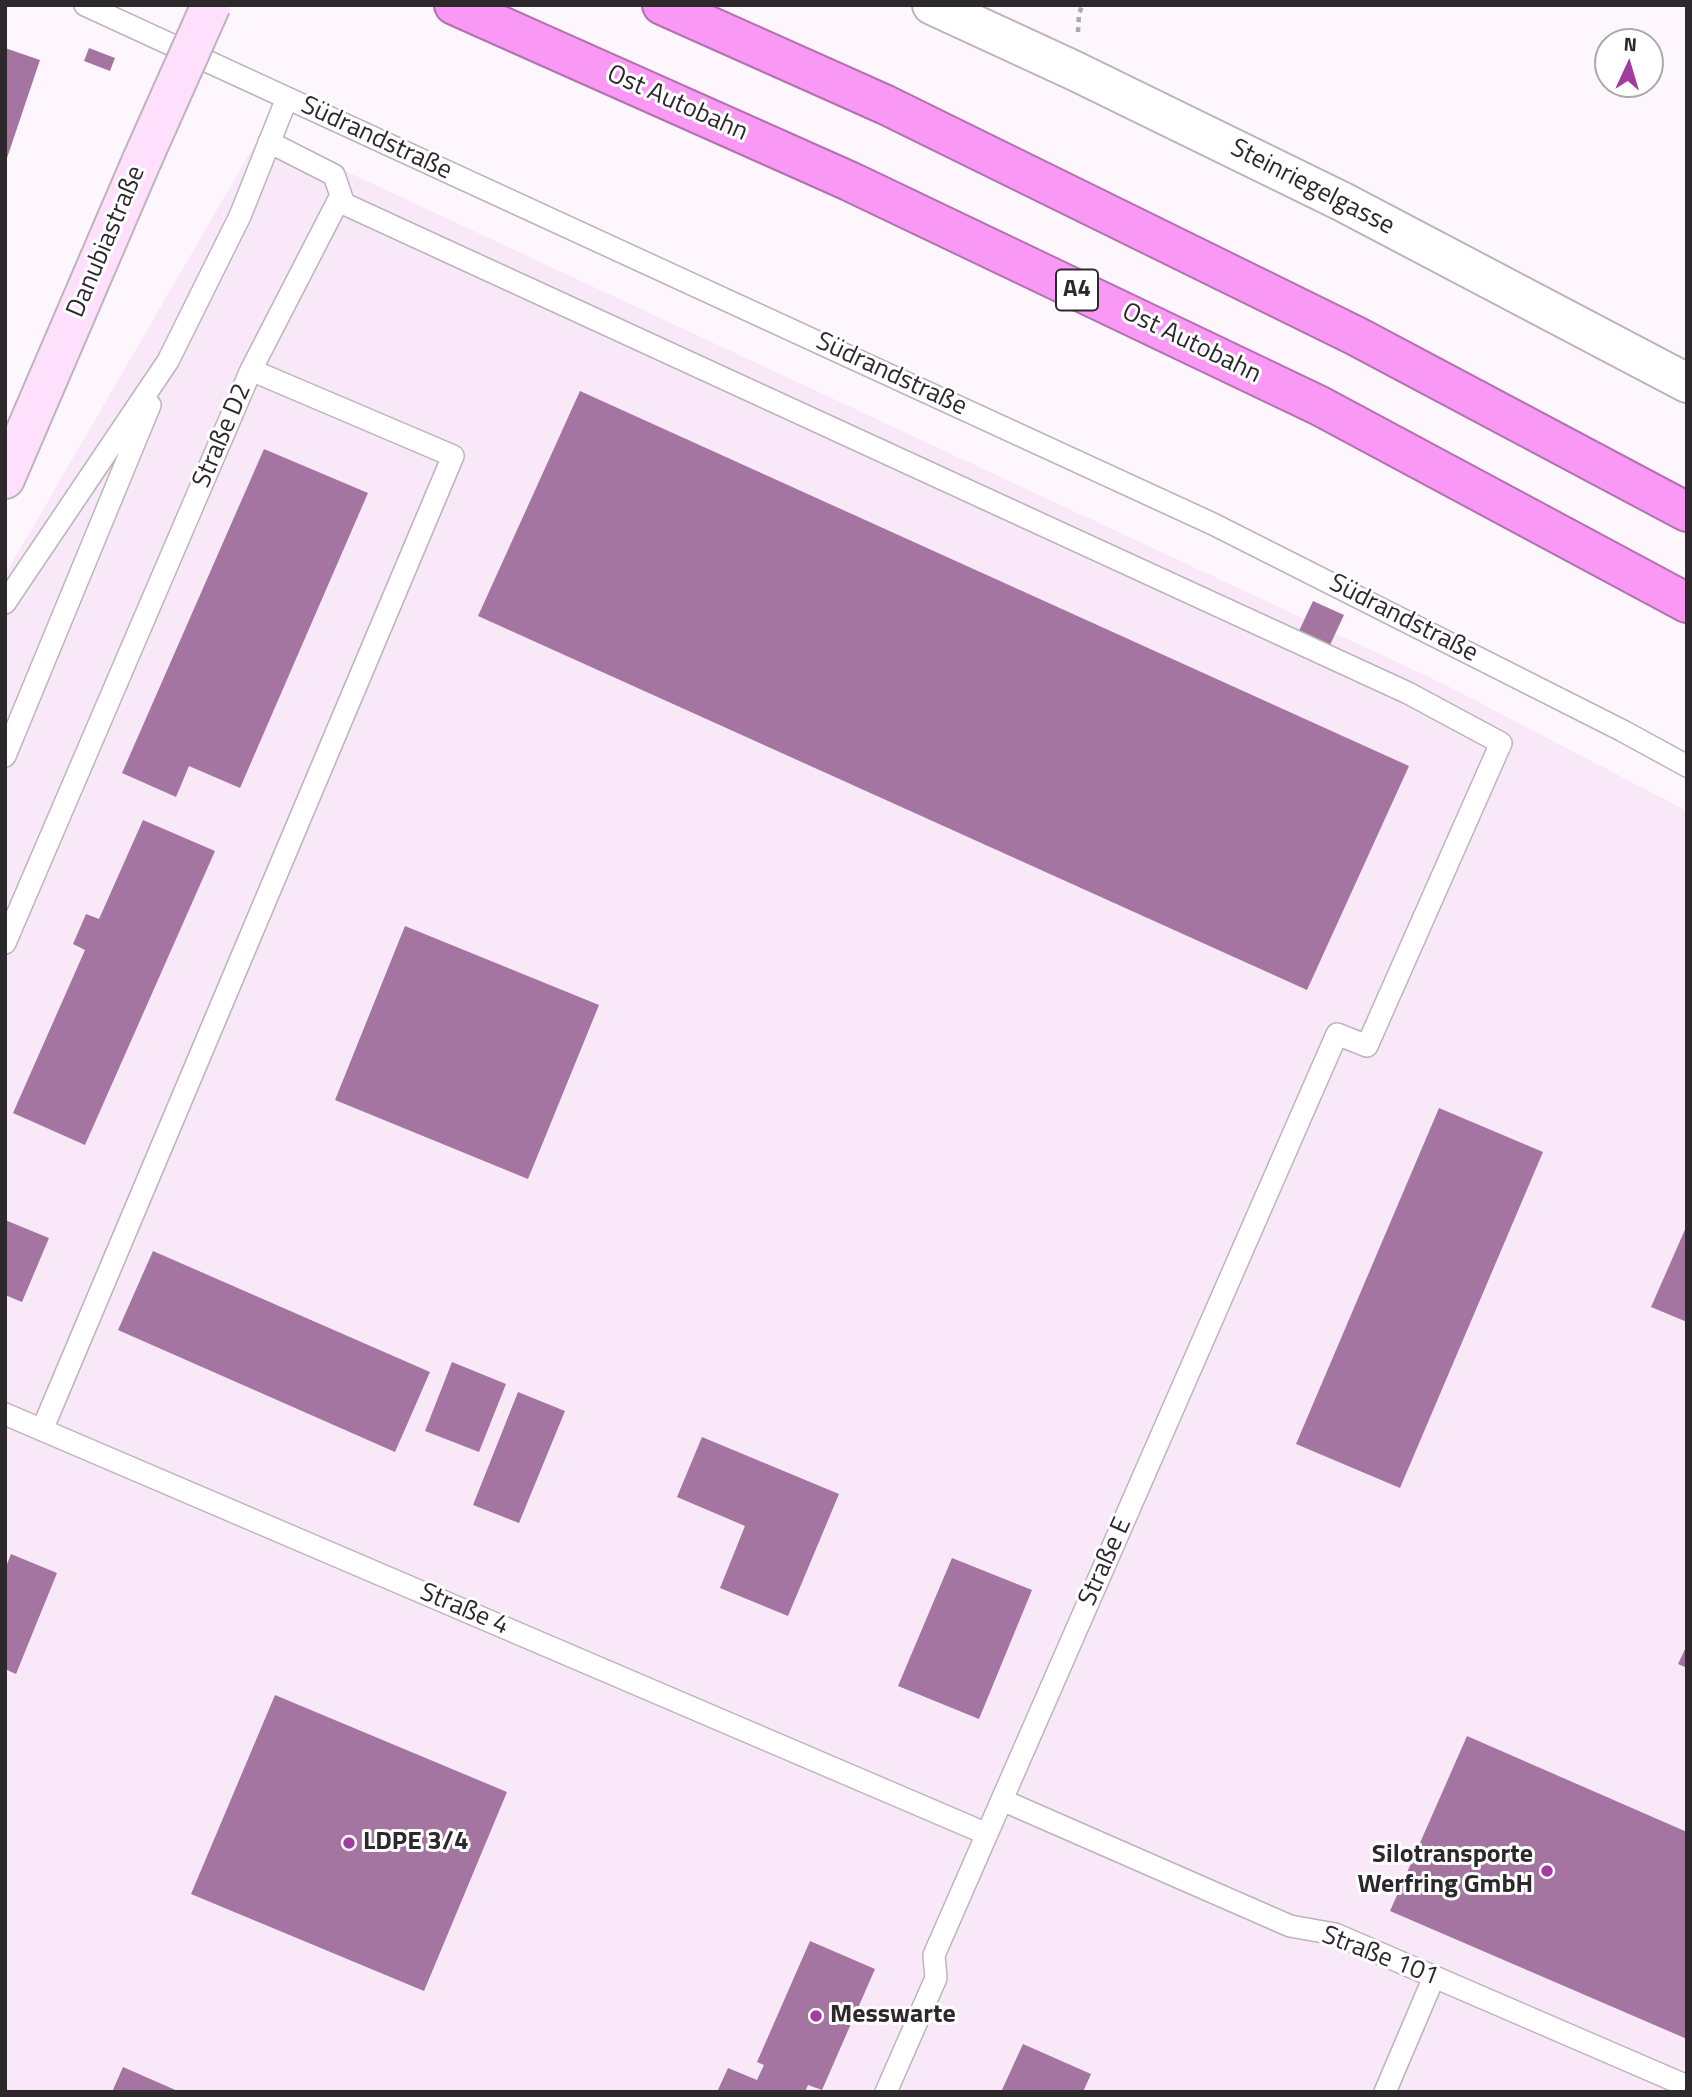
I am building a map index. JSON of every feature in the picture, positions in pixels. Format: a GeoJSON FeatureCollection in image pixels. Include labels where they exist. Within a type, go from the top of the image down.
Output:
{"type":"FeatureCollection","features":[{"type":"Feature","properties":{"kind":"highway","name":"Ost Autobahn"},"geometry":{"type":"LineString","coordinates":[[454,5],[849,181],[1320,406],[1687,603]]}},
{"type":"Feature","properties":{"kind":"highway"},"geometry":{"type":"LineString","coordinates":[[662,5],[886,105],[1344,330],[1687,512]]}},
{"type":"Feature","properties":{"kind":"street","name":"Danubiastraße"},"geometry":{"type":"LineString","coordinates":[[5,479],[211,5]]}},
{"type":"Feature","properties":{"kind":"street","name":"Steinriegelgasse"},"geometry":{"type":"LineString","coordinates":[[932,5],[1075,71],[1343,202],[1687,383]]}},
{"type":"Feature","properties":{"kind":"lane","name":"Südrandstraße"},"geometry":{"type":"LineString","coordinates":[[85,5],[1213,524],[1687,766]]}},
{"type":"Feature","properties":{"kind":"lane"},"geometry":{"type":"LineString","coordinates":[[5,756],[169,361],[240,216],[287,98]]}},
{"type":"Feature","properties":{"kind":"lane"},"geometry":{"type":"LineString","coordinates":[[270,142],[334,175],[344,204]]}},
{"type":"Feature","properties":{"kind":"lane"},"geometry":{"type":"LineString","coordinates":[[251,370],[338,201],[344,204]]}},
{"type":"Feature","properties":{"kind":"lane","name":"Straße E"},"geometry":{"type":"LineString","coordinates":[[344,204],[1408,693],[1501,744],[1367,1045],[1337,1034],[934,1955],[936,1978],[886,2092]]}},
{"type":"Feature","properties":{"kind":"lane"},"geometry":{"type":"LineString","coordinates":[[5,603],[169,361]]}},
{"type":"Feature","properties":{"kind":"lane","name":"Straße D2"},"geometry":{"type":"LineString","coordinates":[[5,943],[251,370],[453,456],[42,1430]]}},
{"type":"Feature","properties":{"kind":"lane","name":"Straße 4"},"geometry":{"type":"LineString","coordinates":[[5,1414],[987,1834]]}},
{"type":"Feature","properties":{"kind":"lane","name":"Straße 101"},"geometry":{"type":"LineString","coordinates":[[1002,1800],[1290,1926],[1335,1934],[1687,2086]]}},
{"type":"Feature","properties":{"kind":"lane"},"geometry":{"type":"LineString","coordinates":[[1385,2092],[1434,1977]]}},
{"type":"Feature","properties":{"kind":"shaded area"},"geometry":{"type":"Polygon","coordinates":[[[262,132],[1446,685],[1687,811],[1687,2092],[5,2092],[5,575],[262,132]]]}},
{"type":"Feature","properties":{"kind":"building"},"geometry":{"type":"Polygon","coordinates":[[[5,48],[40,60],[6,161],[5,161],[5,48]]]}},
{"type":"Feature","properties":{"kind":"building"},"geometry":{"type":"Polygon","coordinates":[[[89,48],[115,58],[110,71],[84,61],[89,48]]]}},
{"type":"Feature","properties":{"kind":"building"},"geometry":{"type":"Polygon","coordinates":[[[580,391],[1409,766],[1307,990],[478,616],[580,391]]]}},
{"type":"Feature","properties":{"kind":"building"},"geometry":{"type":"Polygon","coordinates":[[[264,449],[368,493],[240,788],[189,766],[176,797],[122,773],[264,449]]]}},
{"type":"Feature","properties":{"kind":"building"},"geometry":{"type":"Polygon","coordinates":[[[1313,601],[1344,615],[1330,645],[1299,631],[1313,601]]]}},
{"type":"Feature","properties":{"kind":"building"},"geometry":{"type":"Polygon","coordinates":[[[143,820],[215,851],[85,1145],[13,1113],[85,950],[73,944],[86,914],[99,919],[143,820]]]}},
{"type":"Feature","properties":{"kind":"building"},"geometry":{"type":"Polygon","coordinates":[[[405,926],[599,1005],[528,1179],[335,1100],[405,926]]]}},
{"type":"Feature","properties":{"kind":"building"},"geometry":{"type":"Polygon","coordinates":[[[1439,1108],[1543,1152],[1400,1488],[1296,1444],[1439,1108]]]}},
{"type":"Feature","properties":{"kind":"building"},"geometry":{"type":"Polygon","coordinates":[[[5,1220],[49,1238],[22,1302],[5,1295],[5,1220]]]}},
{"type":"Feature","properties":{"kind":"building"},"geometry":{"type":"Polygon","coordinates":[[[1687,1225],[1687,1322],[1651,1307],[1687,1225]]]}},
{"type":"Feature","properties":{"kind":"building"},"geometry":{"type":"Polygon","coordinates":[[[153,1251],[430,1372],[395,1452],[118,1330],[153,1251]]]}},
{"type":"Feature","properties":{"kind":"building"},"geometry":{"type":"Polygon","coordinates":[[[452,1362],[506,1384],[479,1452],[425,1431],[452,1362]]]}},
{"type":"Feature","properties":{"kind":"building"},"geometry":{"type":"Polygon","coordinates":[[[518,1392],[565,1411],[519,1523],[473,1505],[518,1392]]]}},
{"type":"Feature","properties":{"kind":"building"},"geometry":{"type":"Polygon","coordinates":[[[702,1437],[839,1494],[788,1616],[720,1588],[745,1526],[677,1497],[702,1437]]]}},
{"type":"Feature","properties":{"kind":"building"},"geometry":{"type":"Polygon","coordinates":[[[11,1554],[57,1573],[16,1674],[5,1669],[5,1569],[11,1554]]]}},
{"type":"Feature","properties":{"kind":"building"},"geometry":{"type":"Polygon","coordinates":[[[952,1558],[1032,1590],[979,1719],[898,1686],[952,1558]]]}},
{"type":"Feature","properties":{"kind":"building"},"geometry":{"type":"Polygon","coordinates":[[[1687,1645],[1687,1668],[1678,1664],[1687,1645]]]}},
{"type":"Feature","properties":{"kind":"building","name":"LDPE 3/4"},"geometry":{"type":"Polygon","coordinates":[[[275,1695],[507,1792],[424,1991],[191,1894],[275,1695]]]}},
{"type":"Feature","properties":{"kind":"building","name":"Silotransporte Werfring GmbH"},"geometry":{"type":"Polygon","coordinates":[[[1467,1736],[1687,1832],[1687,2039],[1390,1911],[1467,1736]]]}},
{"type":"Feature","properties":{"kind":"building","name":"Messwarte"},"geometry":{"type":"Polygon","coordinates":[[[810,1941],[875,1969],[822,2090],[808,2085],[805,2092],[717,2092],[728,2068],[757,2080],[764,2065],[757,2062],[810,1941]]]}},
{"type":"Feature","properties":{"kind":"building"},"geometry":{"type":"Polygon","coordinates":[[[1023,2044],[1091,2074],[1083,2092],[1001,2092],[1023,2044]]]}},
{"type":"Feature","properties":{"kind":"building"},"geometry":{"type":"Polygon","coordinates":[[[123,2067],[180,2092],[112,2092],[123,2067]]]}},
{"type":"Feature","properties":{"kind":"place","name":"LDPE 3/4"},"geometry":{"type":"Point","coordinates":[349,1843]}},
{"type":"Feature","properties":{"kind":"place","name":"Silotransporte Werfring GmbH"},"geometry":{"type":"Point","coordinates":[1547,1871]}},
{"type":"Feature","properties":{"kind":"place","name":"Messwarte"},"geometry":{"type":"Point","coordinates":[816,2016]}}]}
